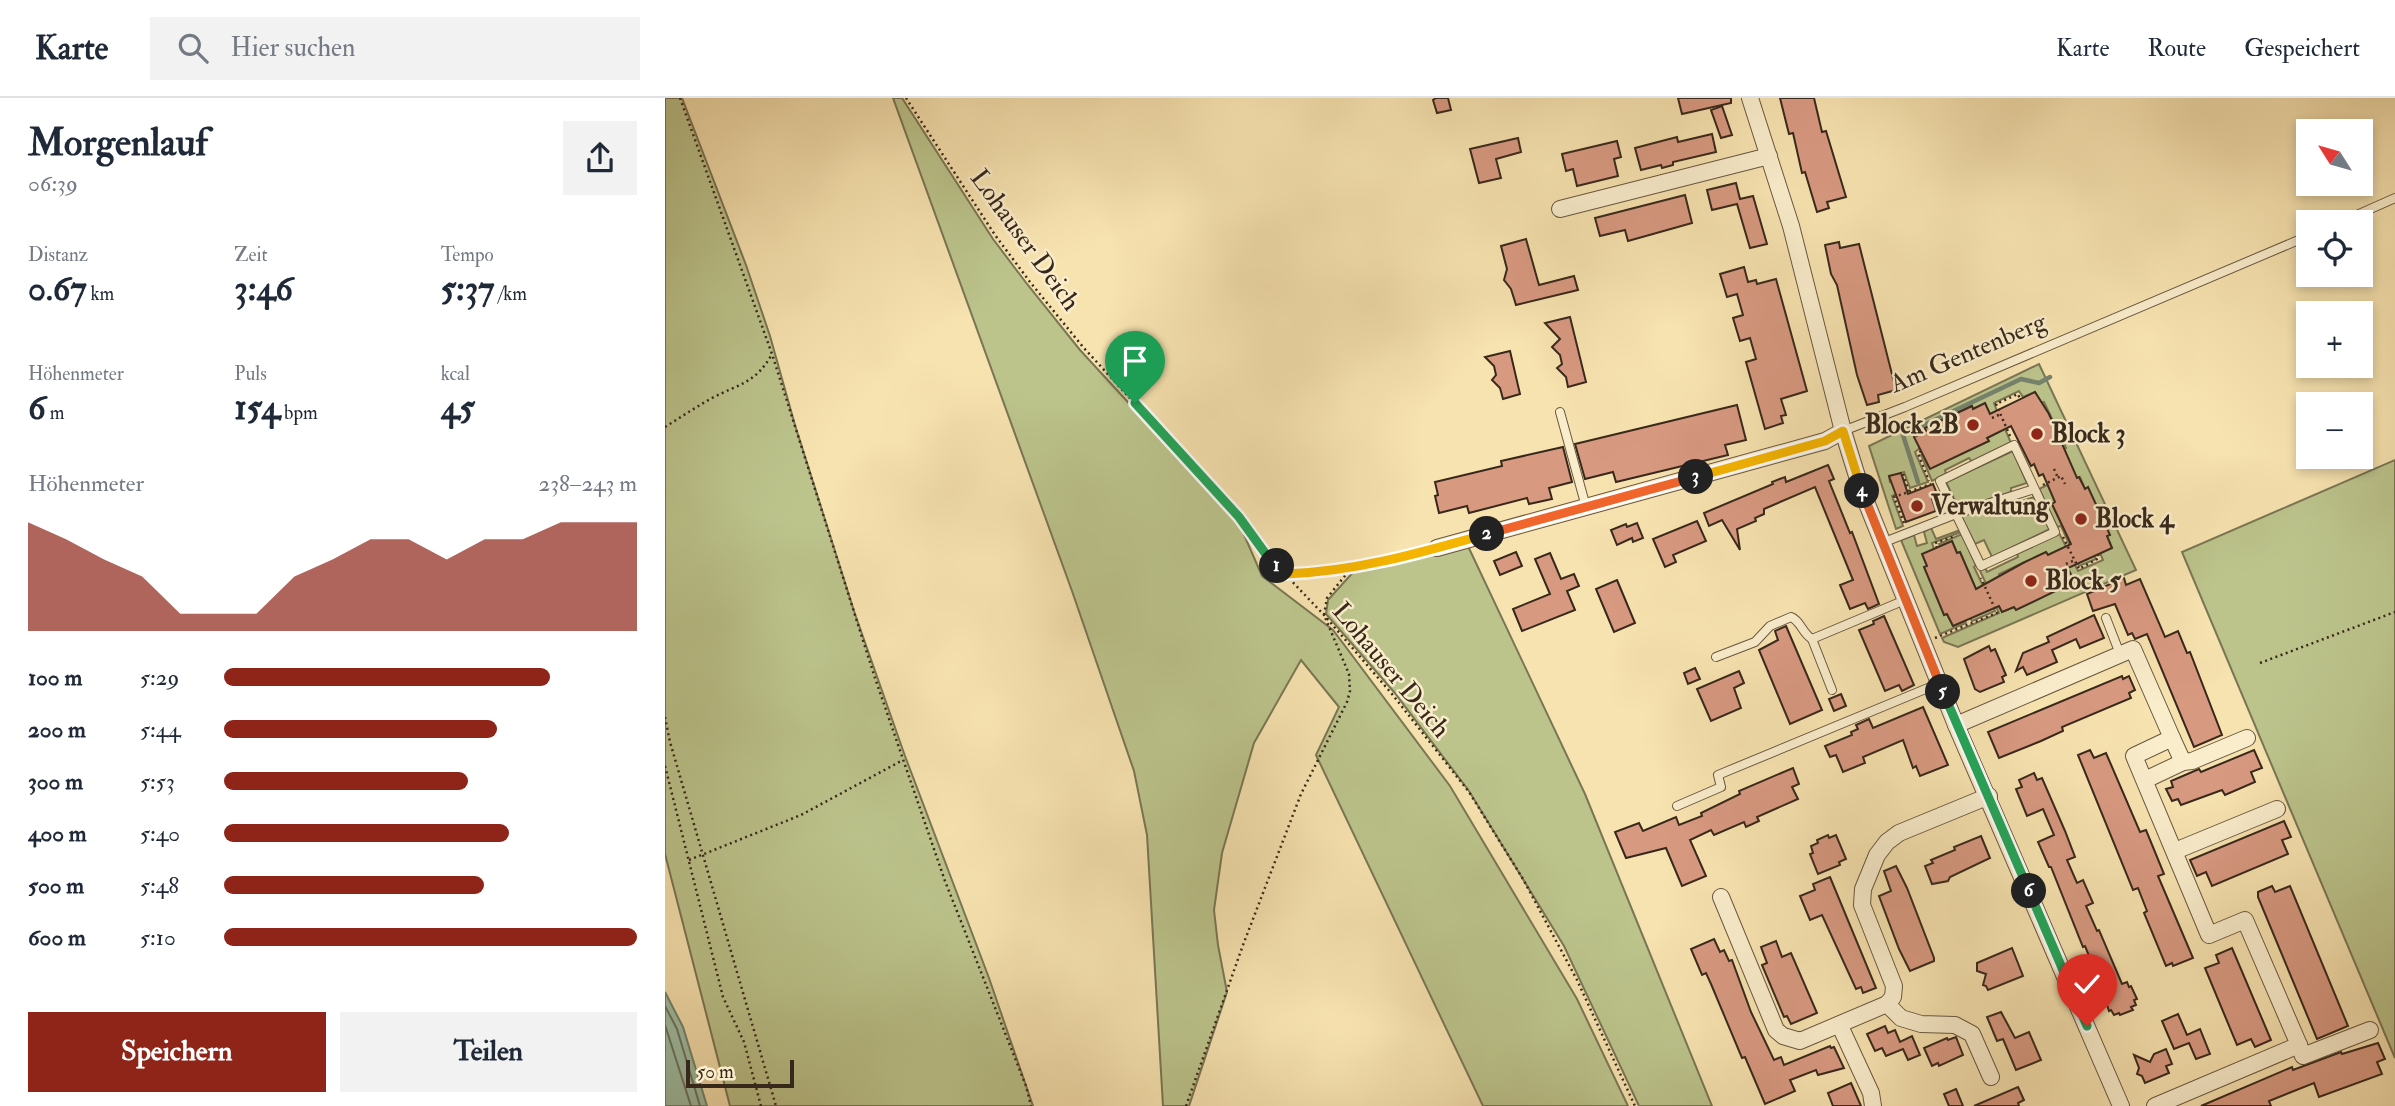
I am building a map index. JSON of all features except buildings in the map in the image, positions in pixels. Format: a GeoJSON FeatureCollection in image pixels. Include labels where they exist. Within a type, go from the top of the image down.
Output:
{"type":"FeatureCollection","features":[{"type":"Feature","properties":{"kind":"street"},"geometry":{"type":"LineString","coordinates":[[1750,98],[1791,226],[1843,431],[1861,489],[1956,725],[2121,1106]]}},
{"type":"Feature","properties":{"kind":"street"},"geometry":{"type":"LineString","coordinates":[[1560,209],[1769,156]]}},
{"type":"Feature","properties":{"kind":"street","name":"Am Gentenberg"},"geometry":{"type":"LineString","coordinates":[[1437,548],[1825,441],[1843,431]]}},
{"type":"Feature","properties":{"kind":"street"},"geometry":{"type":"LineString","coordinates":[[1956,725],[2133,649],[2183,762]]}},
{"type":"Feature","properties":{"kind":"street"},"geometry":{"type":"LineString","coordinates":[[2172,738],[2134,756],[2209,935],[2245,920],[2303,1056],[2370,1030]]}},
{"type":"Feature","properties":{"kind":"street"},"geometry":{"type":"LineString","coordinates":[[2145,780],[2183,762],[2192,761],[2247,738]]}},
{"type":"Feature","properties":{"kind":"street"},"geometry":{"type":"LineString","coordinates":[[1721,897],[1776,1030],[1783,1037],[1801,1041],[1887,1004],[1893,997],[1894,986],[1862,905],[1863,889],[1877,855],[1887,842],[1899,834],[1989,796]]}},
{"type":"Feature","properties":{"kind":"street"},"geometry":{"type":"LineString","coordinates":[[2175,851],[2277,809]]}},
{"type":"Feature","properties":{"kind":"street"},"geometry":{"type":"LineString","coordinates":[[1887,1004],[1901,1018],[1921,1024],[1955,1025],[1972,1034],[1991,1077]]}},
{"type":"Feature","properties":{"kind":"street"},"geometry":{"type":"LineString","coordinates":[[1840,1026],[1871,1093],[1873,1106]]}},
{"type":"Feature","properties":{"kind":"street"},"geometry":{"type":"LineString","coordinates":[[2155,1106],[2299,1045]]}},
{"type":"Feature","properties":{"kind":"lane"},"geometry":{"type":"LineString","coordinates":[[2368,210],[2395,198]]}},
{"type":"Feature","properties":{"kind":"lane","name":"Am Gentenberg"},"geometry":{"type":"LineString","coordinates":[[1843,431],[2296,241]]}},
{"type":"Feature","properties":{"kind":"lane"},"geometry":{"type":"LineString","coordinates":[[1560,412],[1586,507]]}},
{"type":"Feature","properties":{"kind":"lane"},"geometry":{"type":"LineString","coordinates":[[2014,445],[2055,531],[1981,566],[1940,481],[2014,445]]}},
{"type":"Feature","properties":{"kind":"lane"},"geometry":{"type":"LineString","coordinates":[[1882,543],[1956,514],[2034,489]]}},
{"type":"Feature","properties":{"kind":"lane"},"geometry":{"type":"LineString","coordinates":[[1812,639],[1905,600]]}},
{"type":"Feature","properties":{"kind":"lane"},"geometry":{"type":"LineString","coordinates":[[1716,657],[1755,642],[1770,626],[1791,617],[1796,619],[1803,632],[1812,639],[1832,690]]}},
{"type":"Feature","properties":{"kind":"lane"},"geometry":{"type":"LineString","coordinates":[[2106,618],[2120,654]]}},
{"type":"Feature","properties":{"kind":"lane"},"geometry":{"type":"LineString","coordinates":[[1677,806],[1721,787],[1717,775],[1940,683]]}},
{"type":"Feature","properties":{"kind":"path"},"geometry":{"type":"LineString","coordinates":[[680,98],[715,189],[772,354],[871,665],[945,881],[1026,1086],[1031,1106]]}},
{"type":"Feature","properties":{"kind":"path","name":"Lohauser Deich"},"geometry":{"type":"LineString","coordinates":[[906,98],[995,235],[1030,282],[1083,347],[1239,517],[1265,553],[1324,615],[1392,694],[1469,792],[1529,890],[1577,980],[1636,1106]]}},
{"type":"Feature","properties":{"kind":"path"},"geometry":{"type":"LineString","coordinates":[[665,426],[713,397],[743,386],[764,370],[772,354]]}},
{"type":"Feature","properties":{"kind":"path"},"geometry":{"type":"LineString","coordinates":[[2014,445],[1996,404],[2018,394],[2020,399]]}},
{"type":"Feature","properties":{"kind":"path"},"geometry":{"type":"LineString","coordinates":[[1992,418],[2001,414]]}},
{"type":"Feature","properties":{"kind":"path"},"geometry":{"type":"LineString","coordinates":[[1921,451],[1918,453],[1931,484]]}},
{"type":"Feature","properties":{"kind":"path"},"geometry":{"type":"LineString","coordinates":[[2054,469],[2058,478]]}},
{"type":"Feature","properties":{"kind":"path"},"geometry":{"type":"LineString","coordinates":[[1903,474],[1909,492]]}},
{"type":"Feature","properties":{"kind":"path"},"geometry":{"type":"LineString","coordinates":[[2034,489],[2061,476],[2065,484]]}},
{"type":"Feature","properties":{"kind":"path"},"geometry":{"type":"LineString","coordinates":[[1907,533],[1894,497],[1940,481]]}},
{"type":"Feature","properties":{"kind":"path"},"geometry":{"type":"LineString","coordinates":[[2055,531],[2060,529],[2079,569],[2099,558],[2098,554]]}},
{"type":"Feature","properties":{"kind":"path"},"geometry":{"type":"LineString","coordinates":[[1937,548],[1935,543],[1965,532]]}},
{"type":"Feature","properties":{"kind":"path"},"geometry":{"type":"LineString","coordinates":[[1285,574],[1319,573],[1437,548]]}},
{"type":"Feature","properties":{"kind":"path"},"geometry":{"type":"LineString","coordinates":[[2066,565],[2075,560]]}},
{"type":"Feature","properties":{"kind":"path"},"geometry":{"type":"LineString","coordinates":[[1941,636],[1997,612],[1977,568],[1981,566]]}},
{"type":"Feature","properties":{"kind":"path"},"geometry":{"type":"LineString","coordinates":[[1186,1106],[1296,806],[1347,702],[1350,691],[1349,674],[1324,615],[1327,598],[1352,567]]}},
{"type":"Feature","properties":{"kind":"path"},"geometry":{"type":"LineString","coordinates":[[2260,663],[2395,612]]}},
{"type":"Feature","properties":{"kind":"path"},"geometry":{"type":"LineString","coordinates":[[1967,620],[1969,624]]}},
{"type":"Feature","properties":{"kind":"path"},"geometry":{"type":"LineString","coordinates":[[665,717],[670,742]]}},
{"type":"Feature","properties":{"kind":"path"},"geometry":{"type":"LineString","coordinates":[[665,728],[776,1106]]}},
{"type":"Feature","properties":{"kind":"path"},"geometry":{"type":"LineString","coordinates":[[689,860],[800,815],[903,760]]}},
{"type":"Feature","properties":{"kind":"path"},"geometry":{"type":"LineString","coordinates":[[665,766],[723,997],[744,1042],[761,1106]]}},
{"type":"Feature","properties":{"kind":"shaded area"},"geometry":{"type":"Polygon","coordinates":[[[665,98],[682,98],[746,265],[855,614],[905,756],[989,978],[1033,1106],[730,1106],[665,854],[665,98]]]}},
{"type":"Feature","properties":{"kind":"shaded area"},"geometry":{"type":"Polygon","coordinates":[[[893,98],[902,98],[993,239],[1080,350],[1239,523],[1262,576],[1333,630],[1450,786],[1577,999],[1628,1106],[1483,1106],[1316,755],[1339,707],[1301,660],[1254,743],[1222,853],[1214,910],[1227,992],[1189,1106],[1163,1106],[1147,835],[1134,771],[1072,591],[893,98]]]}},
{"type":"Feature","properties":{"kind":"shaded area"},"geometry":{"type":"Polygon","coordinates":[[[2039,364],[2136,570],[1958,647],[1944,642],[1942,638],[1999,613],[1994,602],[1997,601],[2002,612],[2014,607],[2016,609],[2073,579],[2067,566],[2074,563],[2078,571],[2103,560],[2100,553],[2112,548],[2087,488],[2085,489],[2080,477],[2068,482],[2063,450],[2066,448],[2044,402],[2041,403],[2035,392],[2023,397],[2019,391],[1994,403],[1997,411],[1990,415],[1985,403],[1973,409],[1971,406],[1925,428],[1926,431],[1915,437],[1920,448],[1915,452],[1928,482],[1910,488],[1904,472],[1889,477],[1890,482],[1903,478],[1906,490],[1892,496],[1903,526],[1896,529],[1869,446],[2039,364]]]}},
{"type":"Feature","properties":{"kind":"shaded area"},"geometry":{"type":"Polygon","coordinates":[[[2000,417],[2011,443],[1972,462],[1969,458],[1945,470],[1946,474],[1932,481],[1921,455],[1923,454],[1928,466],[1940,460],[1942,463],[1988,441],[1987,438],[1998,432],[1993,421],[2000,417]]]}},
{"type":"Feature","properties":{"kind":"shaded area"},"geometry":{"type":"Polygon","coordinates":[[[2013,451],[2027,483],[2011,488],[2011,492],[1959,509],[1946,482],[2013,451]]]}},
{"type":"Feature","properties":{"kind":"shaded area"},"geometry":{"type":"Polygon","coordinates":[[[2395,460],[2395,1058],[2182,552],[2395,460]]]}},
{"type":"Feature","properties":{"kind":"shaded area"},"geometry":{"type":"Polygon","coordinates":[[[2059,479],[2055,502],[2052,504],[2074,551],[2094,556],[2096,559],[2079,566],[2061,526],[2057,527],[2039,489],[2059,479]]]}},
{"type":"Feature","properties":{"kind":"shaded area"},"geometry":{"type":"Polygon","coordinates":[[[2034,497],[2050,529],[1992,557],[1984,540],[1975,544],[1961,516],[2014,499],[2016,503],[2034,497]]]}},
{"type":"Feature","properties":{"kind":"shaded area"},"geometry":{"type":"Polygon","coordinates":[[[1931,528],[1936,539],[1960,530],[1961,532],[1932,543],[1934,549],[1927,566],[1944,615],[1947,614],[1953,626],[1965,621],[1966,623],[1940,634],[1901,540],[1914,535],[1917,546],[1927,543],[1924,532],[1931,528]]]}},
{"type":"Feature","properties":{"kind":"shaded area"},"geometry":{"type":"Polygon","coordinates":[[[2059,533],[2072,558],[2059,550],[2048,555],[2046,552],[1999,574],[1992,596],[1980,571],[1985,568],[1987,572],[2018,557],[2017,553],[2059,533]]]}},
{"type":"Feature","properties":{"kind":"shaded area"},"geometry":{"type":"Polygon","coordinates":[[[1962,534],[1995,611],[1972,621],[1970,618],[1980,599],[1960,552],[1957,553],[1952,541],[1940,546],[1939,544],[1962,534]]]}},
{"type":"Feature","properties":{"kind":"shaded area"},"geometry":{"type":"Polygon","coordinates":[[[1467,544],[1585,794],[1712,1106],[1639,1106],[1564,946],[1469,791],[1394,692],[1326,614],[1328,600],[1356,569],[1467,544]]]}},
{"type":"Feature","properties":{"kind":"water"},"geometry":{"type":"Polygon","coordinates":[[[665,992],[683,1027],[707,1106],[665,1106],[665,992]]]}},
{"type":"Feature","properties":{"kind":"waterway"},"geometry":{"type":"LineString","coordinates":[[1918,482],[1903,435],[2021,379],[2039,383],[2050,377]]}},
{"type":"Feature","properties":{"kind":"place","name":"Block 2B"},"geometry":{"type":"Point","coordinates":[1973,425]}},
{"type":"Feature","properties":{"kind":"place","name":"Block 3"},"geometry":{"type":"Point","coordinates":[2037,434]}},
{"type":"Feature","properties":{"kind":"place","name":"Verwaltung"},"geometry":{"type":"Point","coordinates":[1917,506]}},
{"type":"Feature","properties":{"kind":"place","name":"Block 4"},"geometry":{"type":"Point","coordinates":[2081,519]}},
{"type":"Feature","properties":{"kind":"place","name":"Block 5"},"geometry":{"type":"Point","coordinates":[2031,581]}},
{"type":"Feature","properties":{"kind":"route"},"geometry":{"type":"LineString","coordinates":[[1135,403],[1239,517],[1265,553],[1285,574],[1319,573],[1406,556],[1825,441],[1843,431],[1861,489],[1956,725],[2087,1026]]}}]}
